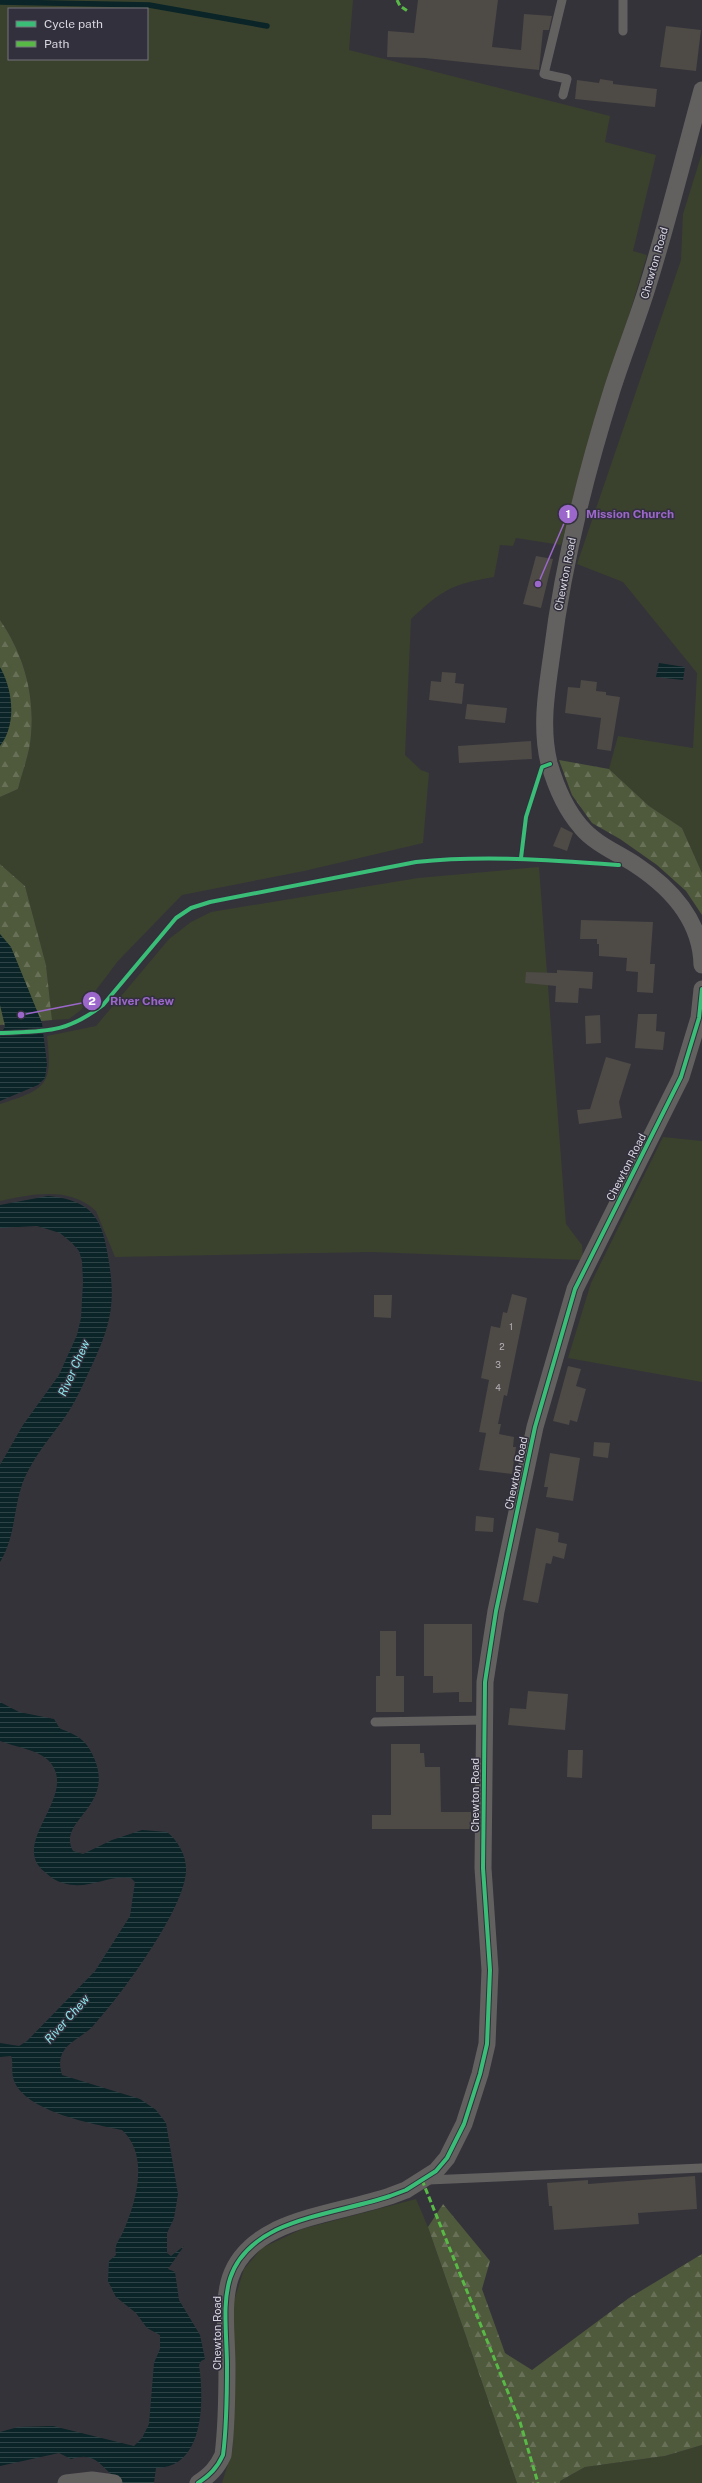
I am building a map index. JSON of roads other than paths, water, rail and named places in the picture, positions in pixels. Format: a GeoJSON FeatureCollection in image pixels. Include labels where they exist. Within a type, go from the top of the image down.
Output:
{"type":"FeatureCollection","features":[{"type":"Feature","properties":{"kind":"street","name":"Chewton Road"},"geometry":{"type":"LineString","coordinates":[[702,90],[648,286],[612,389],[584,484],[559,595],[545,722],[550,764],[566,805],[581,827],[596,841],[637,866],[663,885],[683,907],[698,936],[702,950],[702,965]]}},
{"type":"Feature","properties":{"kind":"street","name":"Chewton Road"},"geometry":{"type":"LineString","coordinates":[[198,2483],[209,2476],[217,2467],[223,2455],[227,2363],[224,2326],[226,2293],[228,2278],[242,2255],[277,2230],[390,2196],[422,2180],[436,2171],[456,2144],[473,2099],[487,2044],[490,1970],[483,1868],[484,1720],[485,1682],[496,1611],[535,1427],[575,1289],[681,1077],[699,1018],[702,989]]}},
{"type":"Feature","properties":{"kind":"street"},"geometry":{"type":"LineString","coordinates":[[66,2483],[76,2481],[109,2482]]}},
{"type":"Feature","properties":{"kind":"lane"},"geometry":{"type":"LineString","coordinates":[[562,0],[544,74],[567,79],[563,95]]}},
{"type":"Feature","properties":{"kind":"lane"},"geometry":{"type":"LineString","coordinates":[[623,0],[623,31]]}},
{"type":"Feature","properties":{"kind":"lane"},"geometry":{"type":"LineString","coordinates":[[375,1722],[484,1720]]}},
{"type":"Feature","properties":{"kind":"lane"},"geometry":{"type":"LineString","coordinates":[[422,2180],[702,2168]]}},
{"type":"Feature","properties":{"kind":"water"},"geometry":{"type":"Polygon","coordinates":[[[659,663],[685,667],[683,680],[656,677],[659,663]]]}},
{"type":"Feature","properties":{"kind":"water"},"geometry":{"type":"Polygon","coordinates":[[[0,667],[8,686],[11,717],[9,728],[0,746],[0,667]]]}},
{"type":"Feature","properties":{"kind":"water"},"geometry":{"type":"Polygon","coordinates":[[[0,934],[11,947],[42,1023],[47,1064],[45,1078],[38,1085],[0,1101],[0,1037],[5,1026],[0,1005],[0,934]]]}},
{"type":"Feature","properties":{"kind":"water","name":"River Chew"},"geometry":{"type":"Polygon","coordinates":[[[48,1196],[71,1200],[80,1204],[88,1209],[99,1224],[106,1246],[109,1264],[112,1293],[111,1307],[105,1334],[78,1394],[69,1411],[37,1455],[23,1482],[19,1493],[10,1540],[0,1562],[0,1465],[23,1425],[59,1375],[77,1335],[81,1318],[83,1282],[82,1261],[79,1251],[72,1243],[60,1233],[37,1226],[0,1228],[0,1205],[48,1196]]]}},
{"type":"Feature","properties":{"kind":"water","name":"River Chew"},"geometry":{"type":"Polygon","coordinates":[[[0,1702],[19,1712],[54,1719],[60,1728],[81,1739],[90,1750],[98,1769],[98,1785],[94,1798],[73,1830],[70,1840],[73,1851],[83,1854],[112,1840],[142,1830],[167,1832],[181,1849],[186,1864],[183,1886],[176,1906],[150,1951],[105,2013],[89,2030],[64,2050],[60,2062],[62,2075],[140,2099],[156,2110],[166,2123],[178,2194],[174,2218],[167,2233],[167,2253],[171,2256],[184,2246],[168,2269],[175,2272],[179,2300],[200,2335],[205,2359],[201,2361],[199,2365],[201,2379],[201,2413],[198,2429],[192,2444],[184,2457],[172,2465],[156,2468],[154,2483],[111,2483],[113,2476],[95,2460],[85,2457],[71,2459],[59,2453],[0,2466],[0,2432],[18,2427],[53,2426],[134,2446],[142,2438],[149,2424],[154,2363],[160,2349],[160,2335],[147,2328],[136,2313],[116,2297],[108,2281],[109,2261],[116,2255],[116,2245],[128,2220],[136,2193],[138,2166],[136,2153],[131,2141],[122,2130],[63,2115],[34,2102],[22,2093],[15,2083],[11,2056],[0,2057],[0,2043],[19,2046],[27,2041],[95,1971],[130,1916],[135,1882],[131,1878],[122,1877],[81,1885],[63,1883],[49,1876],[36,1860],[34,1847],[38,1833],[52,1803],[57,1788],[56,1773],[48,1760],[38,1753],[0,1741],[0,1702]]]}},
{"type":"Feature","properties":{"kind":"waterway"},"geometry":{"type":"LineString","coordinates":[[0,2],[149,5],[267,26]]}},
{"type":"Feature","properties":{"kind":"place","name":"Mission Church"},"geometry":{"type":"Point","coordinates":[538,584]}},
{"type":"Feature","properties":{"kind":"place","name":"River Chew"},"geometry":{"type":"Point","coordinates":[21,1015]}}]}
